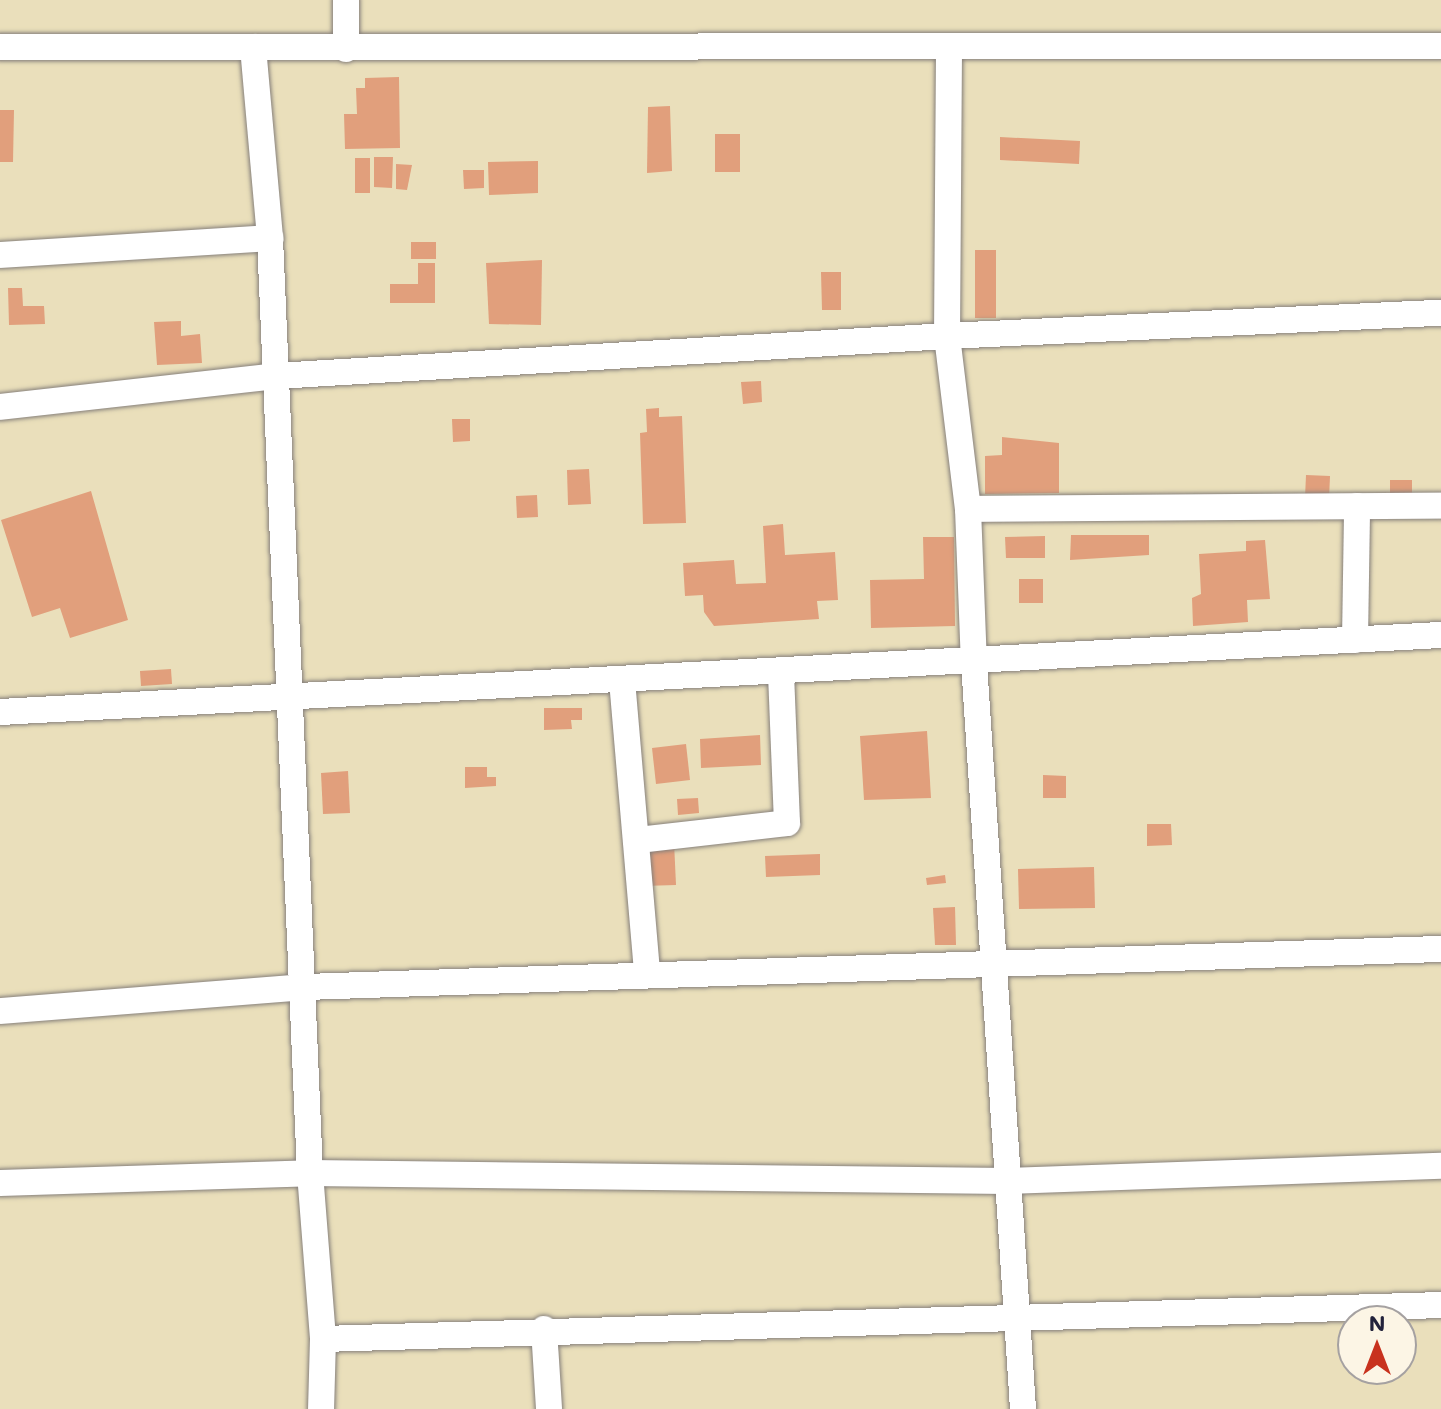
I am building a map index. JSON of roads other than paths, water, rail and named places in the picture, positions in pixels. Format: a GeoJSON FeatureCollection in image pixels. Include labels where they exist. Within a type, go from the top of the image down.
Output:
{"type":"FeatureCollection","features":[{"type":"Feature","properties":{"kind":"street"},"geometry":{"type":"LineString","coordinates":[[346,0],[346,49]]}},
{"type":"Feature","properties":{"kind":"street"},"geometry":{"type":"LineString","coordinates":[[0,47],[949,50],[1441,46]]}},
{"type":"Feature","properties":{"kind":"street"},"geometry":{"type":"LineString","coordinates":[[253,47],[270,238],[293,695],[310,1173],[323,1339],[321,1409]]}},
{"type":"Feature","properties":{"kind":"street"},"geometry":{"type":"LineString","coordinates":[[949,50],[947,336],[968,509],[974,663],[995,963],[1013,1316],[1023,1409]]}},
{"type":"Feature","properties":{"kind":"street"},"geometry":{"type":"LineString","coordinates":[[0,255],[270,238]]}},
{"type":"Feature","properties":{"kind":"street"},"geometry":{"type":"LineString","coordinates":[[0,407],[276,376],[947,336],[1441,313]]}},
{"type":"Feature","properties":{"kind":"street"},"geometry":{"type":"LineString","coordinates":[[1355,640],[1357,506]]}},
{"type":"Feature","properties":{"kind":"street"},"geometry":{"type":"LineString","coordinates":[[968,509],[1441,506]]}},
{"type":"Feature","properties":{"kind":"street"},"geometry":{"type":"LineString","coordinates":[[0,712],[974,663],[1441,635]]}},
{"type":"Feature","properties":{"kind":"street"},"geometry":{"type":"LineString","coordinates":[[638,840],[787,823],[781,672]]}},
{"type":"Feature","properties":{"kind":"street"},"geometry":{"type":"LineString","coordinates":[[622,680],[647,972]]}},
{"type":"Feature","properties":{"kind":"street"},"geometry":{"type":"LineString","coordinates":[[0,1011],[305,987],[647,972],[1441,949]]}},
{"type":"Feature","properties":{"kind":"street"},"geometry":{"type":"LineString","coordinates":[[0,1183],[310,1173],[1007,1181],[1441,1166]]}},
{"type":"Feature","properties":{"kind":"street"},"geometry":{"type":"LineString","coordinates":[[323,1339],[544,1329],[1441,1305]]}},
{"type":"Feature","properties":{"kind":"street"},"geometry":{"type":"LineString","coordinates":[[544,1329],[549,1409]]}}]}
